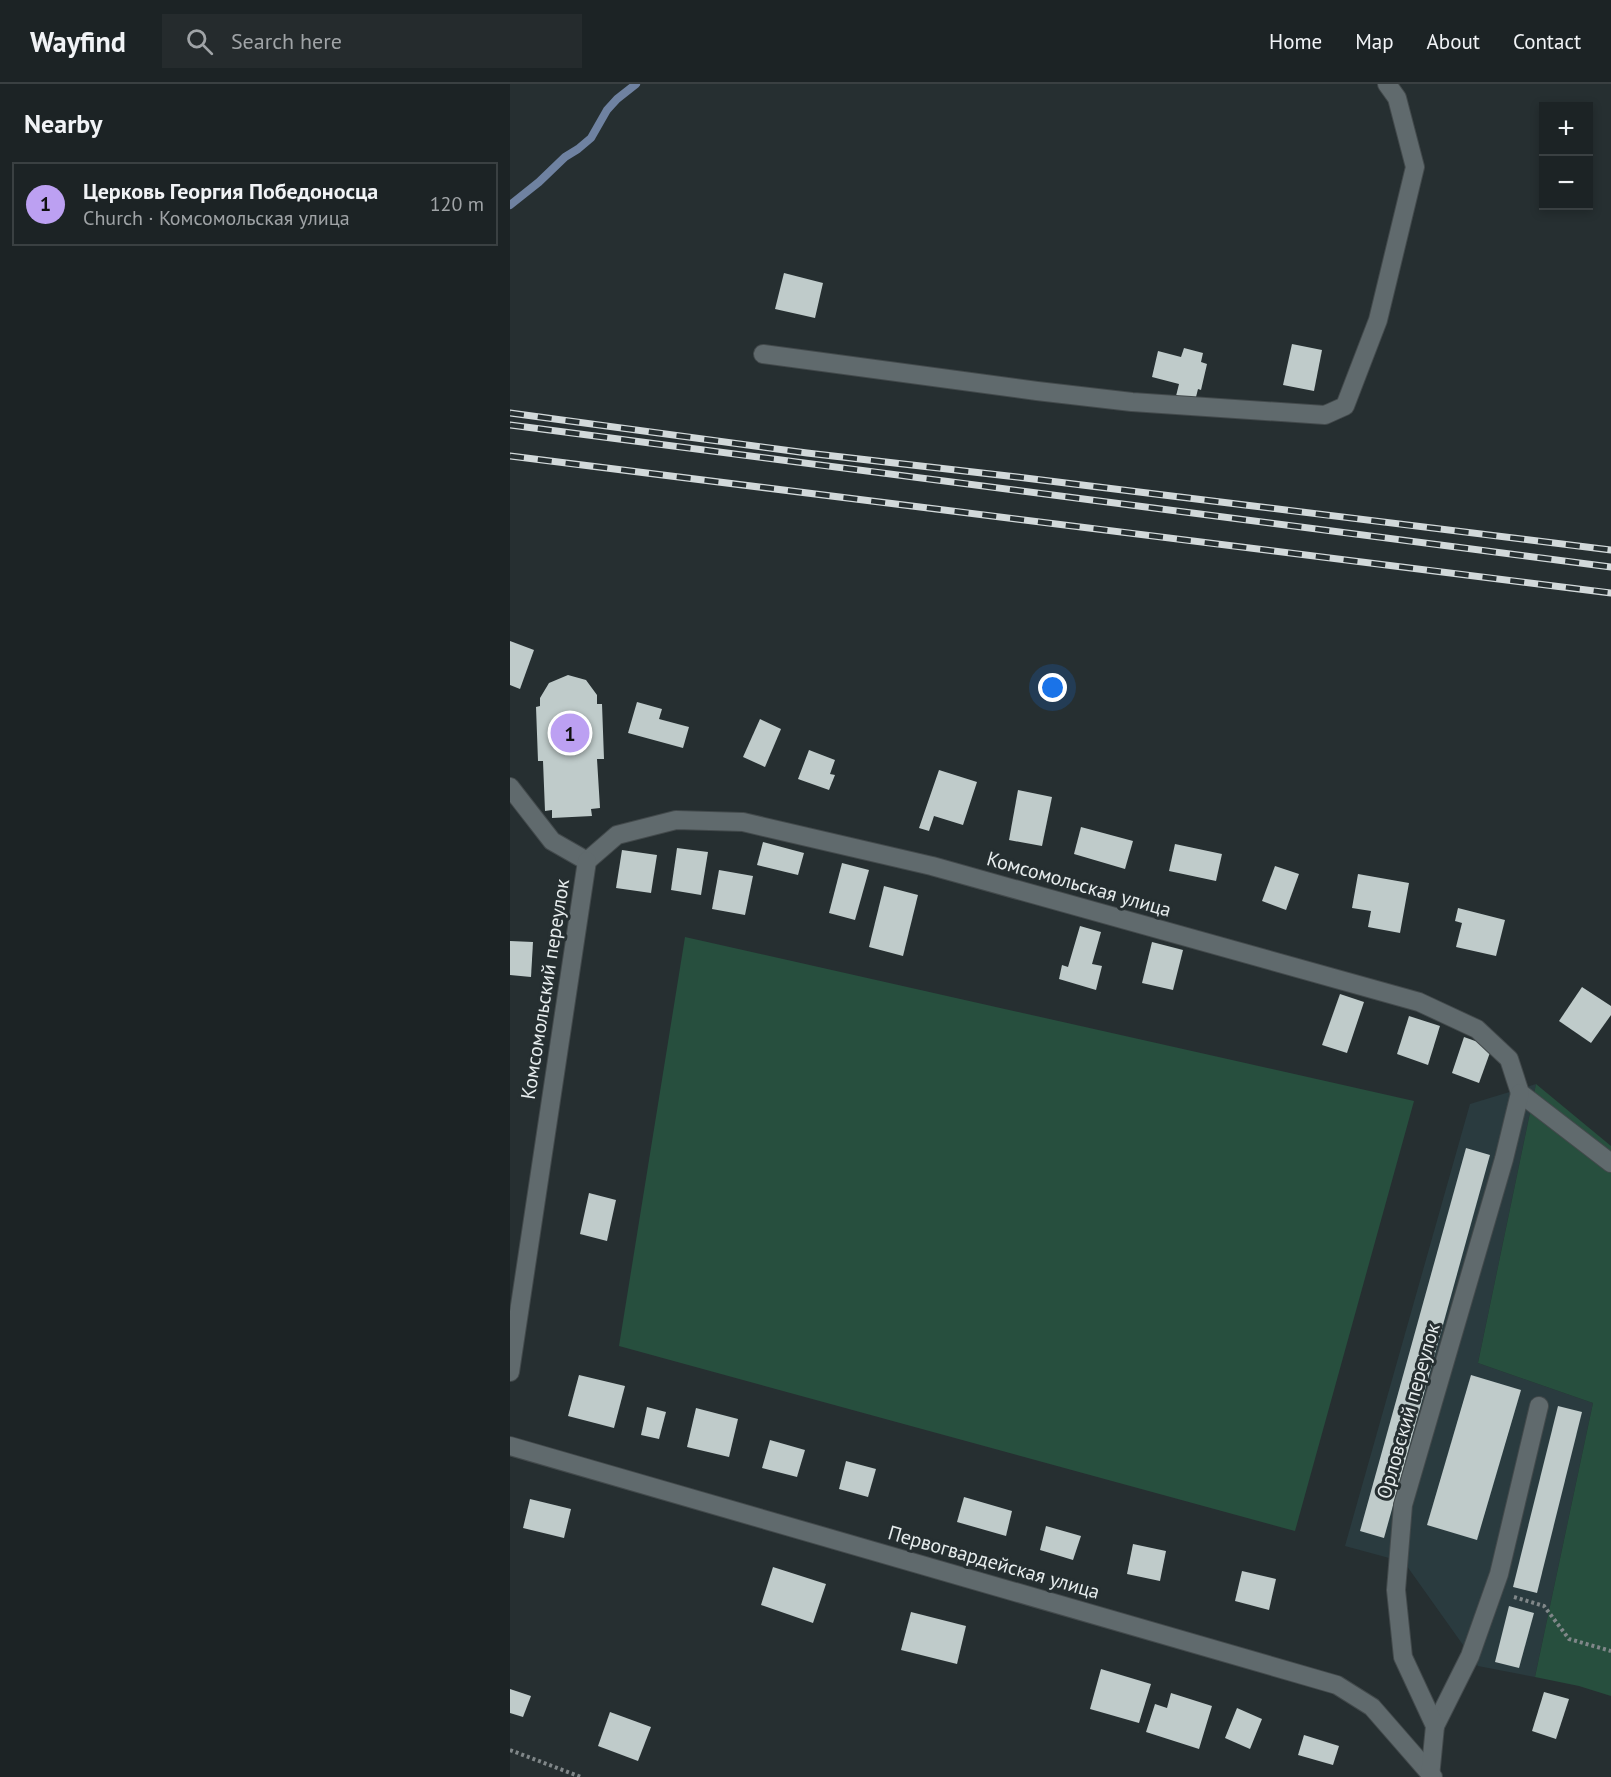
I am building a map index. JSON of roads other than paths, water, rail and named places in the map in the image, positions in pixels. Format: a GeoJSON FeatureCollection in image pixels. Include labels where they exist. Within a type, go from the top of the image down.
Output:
{"type":"FeatureCollection","features":[{"type":"Feature","properties":{"kind":"street"},"geometry":{"type":"LineString","coordinates":[[763,354],[1132,402],[1325,415],[1345,406],[1378,320],[1415,167],[1397,98],[1387,84]]}},
{"type":"Feature","properties":{"kind":"street"},"geometry":{"type":"LineString","coordinates":[[510,787],[552,841],[587,861]]}},
{"type":"Feature","properties":{"kind":"street","name":"Комсомольская улица"},"geometry":{"type":"LineString","coordinates":[[587,861],[617,835],[676,820],[743,822],[932,867],[1419,1002],[1477,1029],[1509,1059],[1520,1093]]}},
{"type":"Feature","properties":{"kind":"street","name":"Комсомольский переулок"},"geometry":{"type":"LineString","coordinates":[[510,1372],[587,861]]}},
{"type":"Feature","properties":{"kind":"street"},"geometry":{"type":"LineString","coordinates":[[1520,1093],[1611,1163]]}},
{"type":"Feature","properties":{"kind":"street","name":"Орловский переулок"},"geometry":{"type":"LineString","coordinates":[[1435,1726],[1403,1657],[1396,1590],[1403,1505],[1504,1159],[1520,1093]]}},
{"type":"Feature","properties":{"kind":"street"},"geometry":{"type":"LineString","coordinates":[[1431,1776],[1435,1726],[1470,1656],[1494,1591],[1539,1406]]}},
{"type":"Feature","properties":{"kind":"street","name":"Первогвардейская улица"},"geometry":{"type":"LineString","coordinates":[[510,1446],[1336,1685],[1372,1707],[1431,1776]]}},
{"type":"Feature","properties":{"kind":"waterway"},"geometry":{"type":"LineString","coordinates":[[510,205],[565,157],[591,138],[607,110],[636,84]]}},
{"type":"Feature","properties":{"kind":"railway"},"geometry":{"type":"LineString","coordinates":[[510,413],[807,453],[1611,550]]}},
{"type":"Feature","properties":{"kind":"railway"},"geometry":{"type":"LineString","coordinates":[[510,425],[1611,567]]}},
{"type":"Feature","properties":{"kind":"railway"},"geometry":{"type":"LineString","coordinates":[[510,456],[1611,593]]}},
{"type":"Feature","properties":{"kind":"place","name":"Церковь Георгия Победоносца"},"geometry":{"type":"Point","coordinates":[570,733]}}]}
